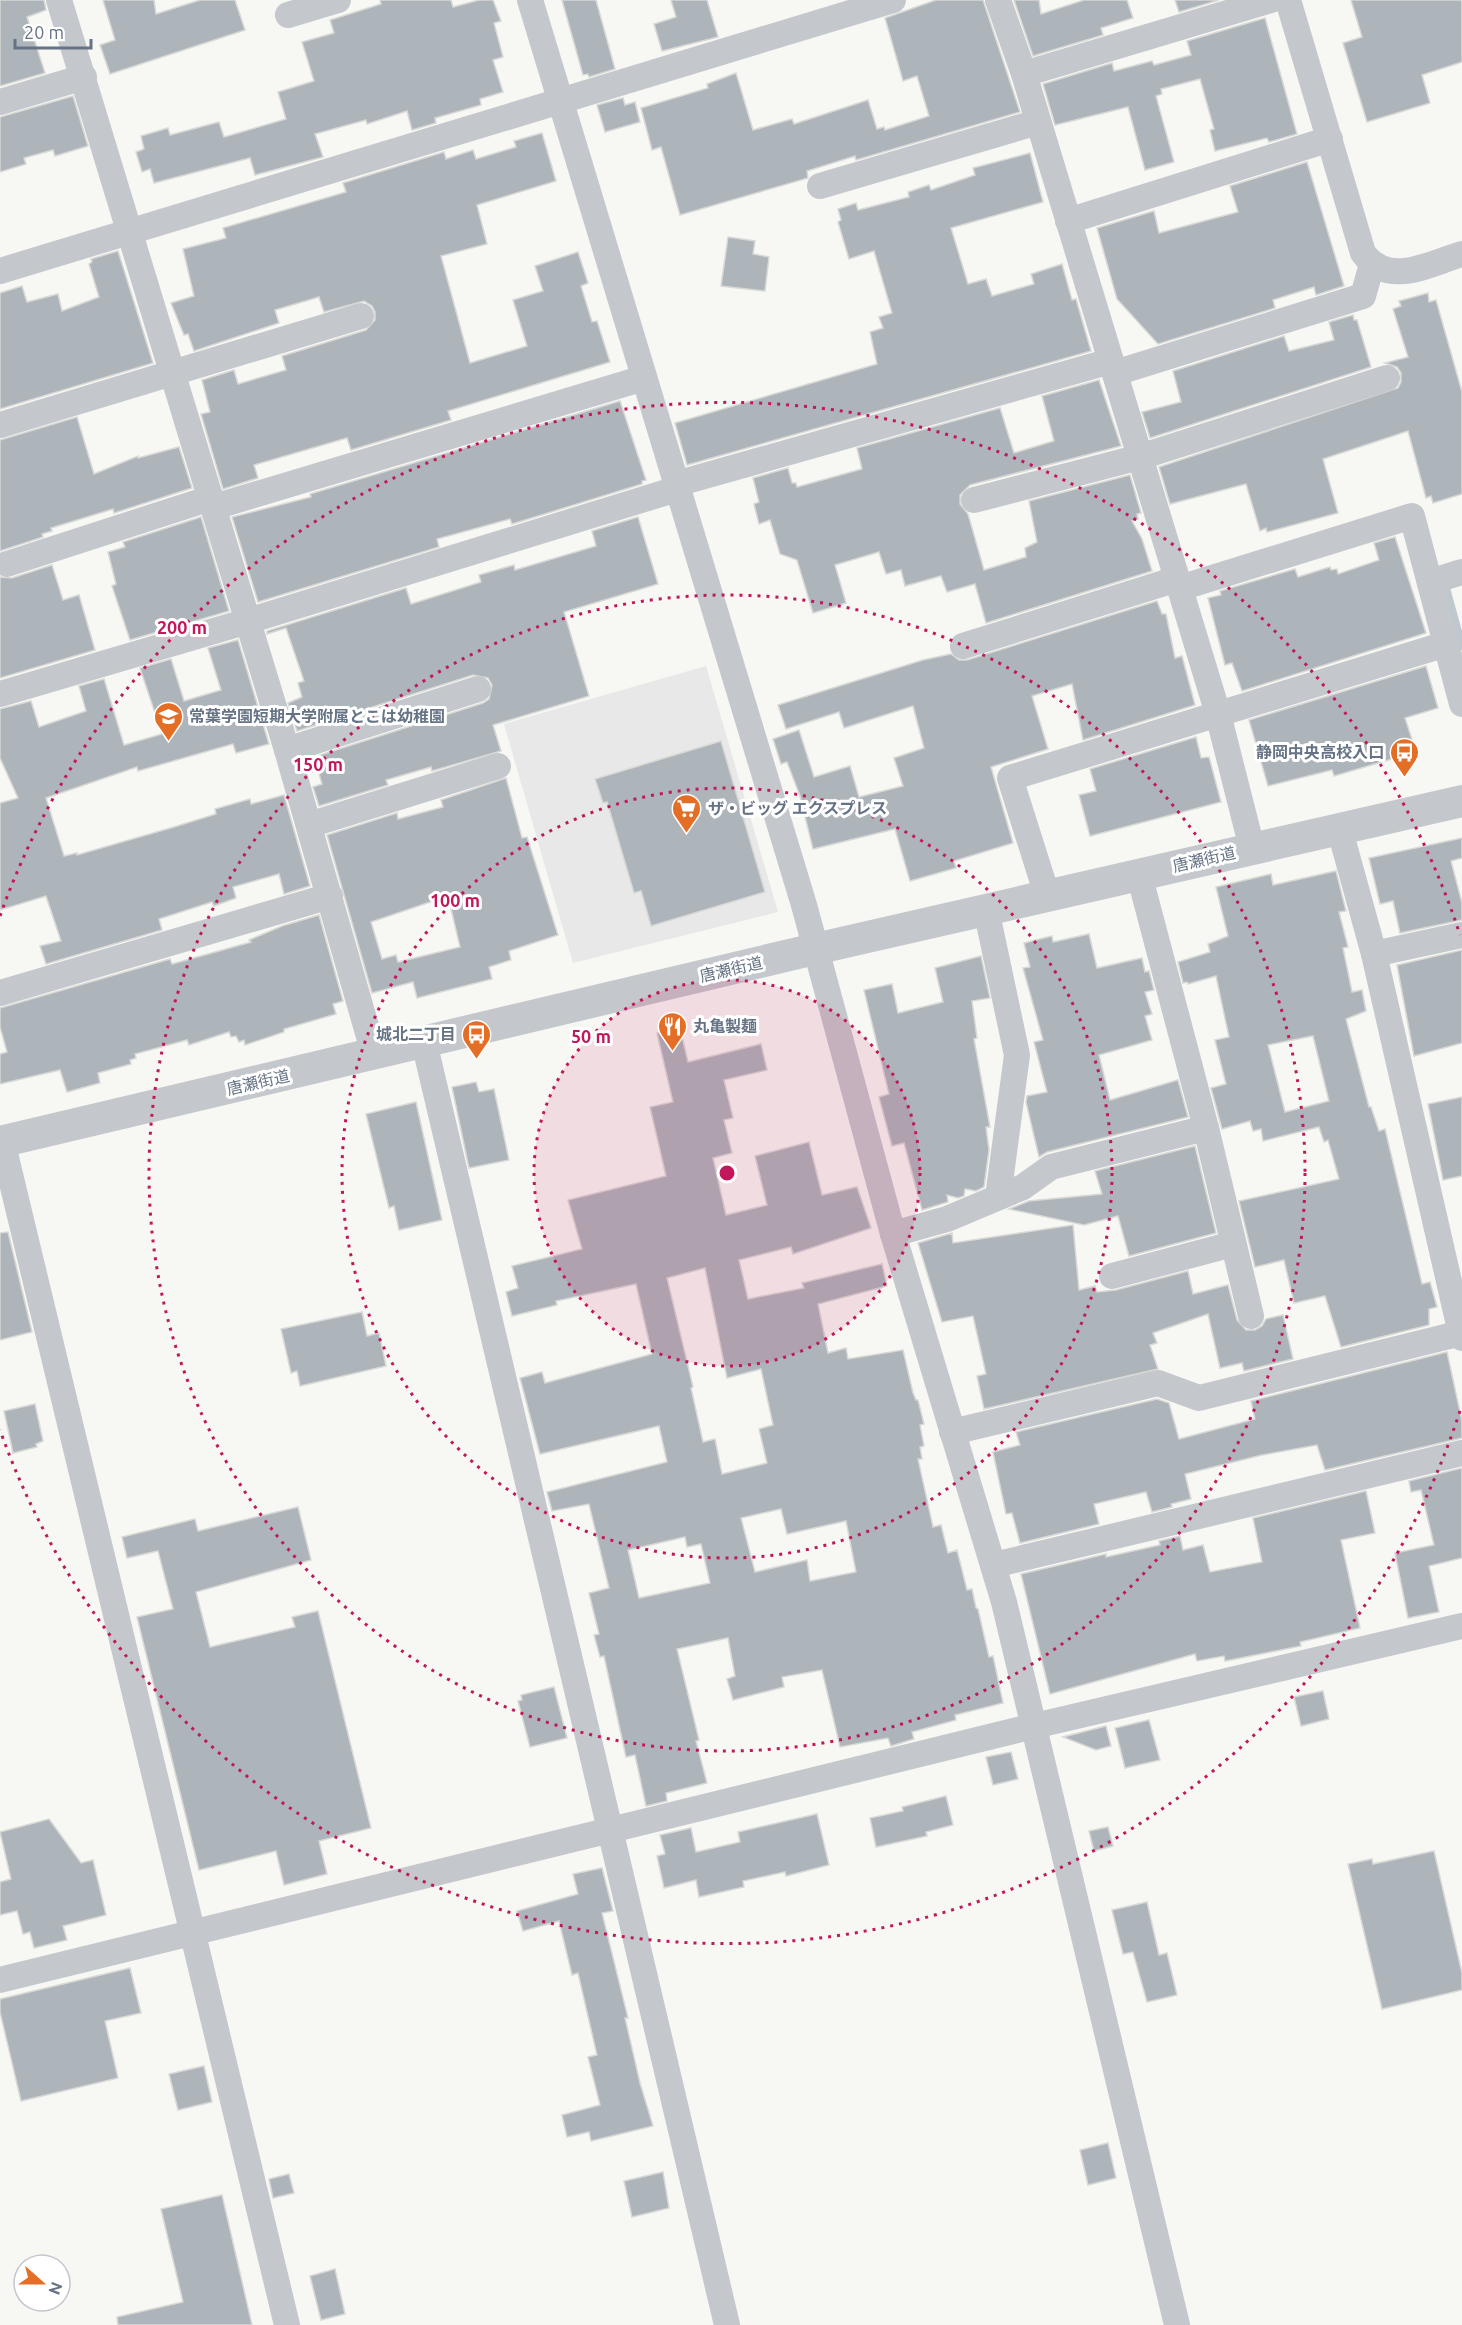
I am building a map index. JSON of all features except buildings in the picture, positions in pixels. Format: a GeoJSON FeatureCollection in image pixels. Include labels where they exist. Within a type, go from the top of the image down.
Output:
{"type":"FeatureCollection","features":[{"type":"Feature","properties":{"kind":"street"},"geometry":{"type":"LineString","coordinates":[[59,0],[287,750],[374,1054]]}},
{"type":"Feature","properties":{"kind":"street"},"geometry":{"type":"LineString","coordinates":[[288,15],[338,0]]}},
{"type":"Feature","properties":{"kind":"street"},"geometry":{"type":"LineString","coordinates":[[530,0],[815,949],[892,1234],[994,1565],[1177,2325]]}},
{"type":"Feature","properties":{"kind":"street"},"geometry":{"type":"LineString","coordinates":[[0,271],[893,0]]}},
{"type":"Feature","properties":{"kind":"street"},"geometry":{"type":"LineString","coordinates":[[998,0],[1024,74],[1179,583],[1218,714],[1252,848]]}},
{"type":"Feature","properties":{"kind":"street"},"geometry":{"type":"LineString","coordinates":[[1024,74],[1271,0]]}},
{"type":"Feature","properties":{"kind":"street"},"geometry":{"type":"LineString","coordinates":[[1288,0],[1363,253],[1372,264],[1382,270],[1398,273],[1462,254]]}},
{"type":"Feature","properties":{"kind":"street"},"geometry":{"type":"LineString","coordinates":[[0,102],[84,77]]}},
{"type":"Feature","properties":{"kind":"street"},"geometry":{"type":"LineString","coordinates":[[820,186],[1038,122]]}},
{"type":"Feature","properties":{"kind":"street"},"geometry":{"type":"LineString","coordinates":[[1068,221],[1330,139]]}},
{"type":"Feature","properties":{"kind":"street"},"geometry":{"type":"LineString","coordinates":[[0,694],[248,621],[676,486],[1363,296],[1372,264]]}},
{"type":"Feature","properties":{"kind":"street"},"geometry":{"type":"LineString","coordinates":[[0,425],[362,315]]}},
{"type":"Feature","properties":{"kind":"street"},"geometry":{"type":"LineString","coordinates":[[8,564],[644,378]]}},
{"type":"Feature","properties":{"kind":"street"},"geometry":{"type":"LineString","coordinates":[[974,500],[1140,457],[1387,378]]}},
{"type":"Feature","properties":{"kind":"street"},"geometry":{"type":"LineString","coordinates":[[963,646],[1412,516],[1462,704]]}},
{"type":"Feature","properties":{"kind":"street"},"geometry":{"type":"LineString","coordinates":[[1430,582],[1462,572]]}},
{"type":"Feature","properties":{"kind":"street"},"geometry":{"type":"LineString","coordinates":[[1047,895],[1010,778],[1446,645]]}},
{"type":"Feature","properties":{"kind":"street"},"geometry":{"type":"LineString","coordinates":[[287,750],[478,689]]}},
{"type":"Feature","properties":{"kind":"street"},"geometry":{"type":"LineString","coordinates":[[309,825],[498,766]]}},
{"type":"Feature","properties":{"kind":"street","name":"唐瀬街道"},"geometry":{"type":"LineString","coordinates":[[1,1142],[986,909],[1339,827],[1462,801]]}},
{"type":"Feature","properties":{"kind":"street"},"geometry":{"type":"LineString","coordinates":[[952,1432],[1158,1383],[1199,1398],[1461,1335],[1451,1240],[1339,827]]}},
{"type":"Feature","properties":{"kind":"street"},"geometry":{"type":"LineString","coordinates":[[1139,874],[1206,1128],[1251,1316]]}},
{"type":"Feature","properties":{"kind":"street"},"geometry":{"type":"LineString","coordinates":[[0,993],[330,897]]}},
{"type":"Feature","properties":{"kind":"street"},"geometry":{"type":"LineString","coordinates":[[986,909],[1017,1055],[998,1197]]}},
{"type":"Feature","properties":{"kind":"street"},"geometry":{"type":"LineString","coordinates":[[1374,954],[1462,935]]}},
{"type":"Feature","properties":{"kind":"street"},"geometry":{"type":"LineString","coordinates":[[424,1042],[727,2325]]}},
{"type":"Feature","properties":{"kind":"street"},"geometry":{"type":"LineString","coordinates":[[892,1234],[947,1219],[1023,1187],[1051,1167],[1206,1128]]}},
{"type":"Feature","properties":{"kind":"street"},"geometry":{"type":"LineString","coordinates":[[1,1142],[287,2325]]}},
{"type":"Feature","properties":{"kind":"street"},"geometry":{"type":"LineString","coordinates":[[1112,1276],[1233,1244]]}},
{"type":"Feature","properties":{"kind":"street"},"geometry":{"type":"LineString","coordinates":[[994,1565],[1462,1453]]}},
{"type":"Feature","properties":{"kind":"street"},"geometry":{"type":"LineString","coordinates":[[0,1980],[1034,1726],[1462,1626]]}},
{"type":"Feature","properties":{"kind":"shaded area"},"geometry":{"type":"Polygon","coordinates":[[[706,666],[778,912],[573,963],[504,724],[706,666]]]}},
{"type":"Feature","properties":{"kind":"waterway"},"geometry":{"type":"LineString","coordinates":[[1446,588],[1462,646]]}},
{"type":"Feature","properties":{"kind":"place","name":"常葉学園短期大学附属とこは幼稚園"},"geometry":{"type":"Point","coordinates":[168,742]}},
{"type":"Feature","properties":{"kind":"place","name":"静岡中央高校入口"},"geometry":{"type":"Point","coordinates":[1405,778]}},
{"type":"Feature","properties":{"kind":"place","name":"ザ・ビッグ エクスプレス"},"geometry":{"type":"Point","coordinates":[687,834]}},
{"type":"Feature","properties":{"kind":"place","name":"丸亀製麺"},"geometry":{"type":"Point","coordinates":[672,1052]}},
{"type":"Feature","properties":{"kind":"place","name":"城北二丁目"},"geometry":{"type":"Point","coordinates":[477,1060]}}]}
